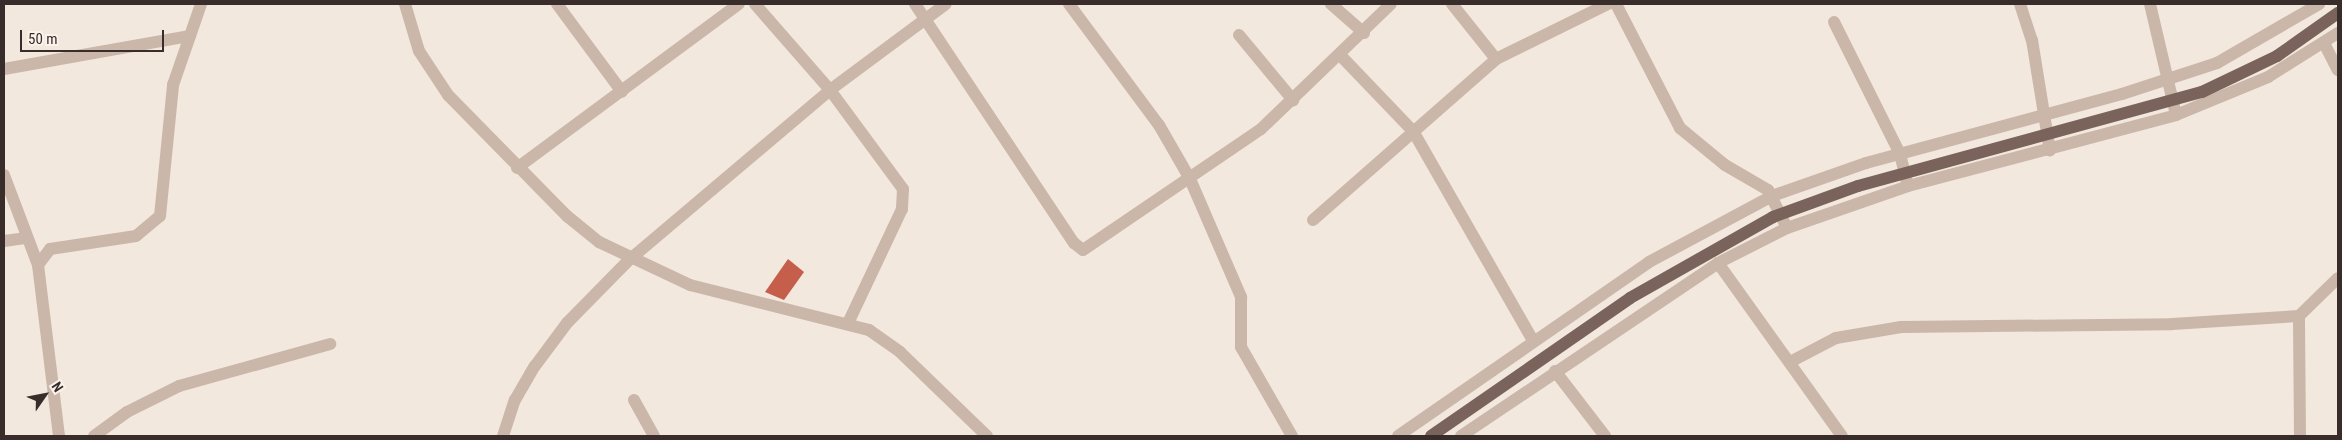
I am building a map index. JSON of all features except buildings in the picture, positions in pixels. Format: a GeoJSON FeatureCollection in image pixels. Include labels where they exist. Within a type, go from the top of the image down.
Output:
{"type":"FeatureCollection","features":[{"type":"Feature","properties":{"kind":"main road"},"geometry":{"type":"LineString","coordinates":[[1431,436],[1630,298],[1773,217],[1858,186],[2202,92],[2277,56],[2338,13]]}},
{"type":"Feature","properties":{"kind":"street"},"geometry":{"type":"LineString","coordinates":[[38,265],[50,249],[136,236],[160,216],[173,85],[201,4]]}},
{"type":"Feature","properties":{"kind":"street"},"geometry":{"type":"LineString","coordinates":[[405,4],[419,51],[432,74],[517,168],[582,230],[629,260],[690,285],[848,323],[869,330],[900,352],[987,436]]}},
{"type":"Feature","properties":{"kind":"street"},"geometry":{"type":"LineString","coordinates":[[557,4],[622,92]]}},
{"type":"Feature","properties":{"kind":"street"},"geometry":{"type":"LineString","coordinates":[[517,168],[740,4]]}},
{"type":"Feature","properties":{"kind":"street"},"geometry":{"type":"LineString","coordinates":[[755,4],[830,90],[894,172],[904,193],[902,209],[848,323]]}},
{"type":"Feature","properties":{"kind":"street"},"geometry":{"type":"LineString","coordinates":[[915,4],[1079,248],[1088,248],[1262,129],[1341,56],[1391,4]]}},
{"type":"Feature","properties":{"kind":"street"},"geometry":{"type":"LineString","coordinates":[[503,436],[515,400],[535,366],[567,323],[629,260],[830,90],[946,4]]}},
{"type":"Feature","properties":{"kind":"street"},"geometry":{"type":"LineString","coordinates":[[1069,4],[1159,125],[1190,179],[1241,297],[1241,347],[1292,436]]}},
{"type":"Feature","properties":{"kind":"street"},"geometry":{"type":"LineString","coordinates":[[1330,4],[1364,33]]}},
{"type":"Feature","properties":{"kind":"street"},"geometry":{"type":"LineString","coordinates":[[1452,4],[1496,59]]}},
{"type":"Feature","properties":{"kind":"street"},"geometry":{"type":"LineString","coordinates":[[1313,220],[1496,59],[1608,4]]}},
{"type":"Feature","properties":{"kind":"street"},"geometry":{"type":"LineString","coordinates":[[1616,4],[1680,128],[1772,196],[1787,228]]}},
{"type":"Feature","properties":{"kind":"street"},"geometry":{"type":"LineString","coordinates":[[2020,4],[2032,40],[2046,116],[2050,151]]}},
{"type":"Feature","properties":{"kind":"street"},"geometry":{"type":"LineString","coordinates":[[2150,4],[2166,81],[2176,115]]}},
{"type":"Feature","properties":{"kind":"street"},"geometry":{"type":"LineString","coordinates":[[1398,436],[1532,339],[1649,262],[1772,196],[1900,154],[2046,116],[2166,81],[2244,50],[2319,4]]}},
{"type":"Feature","properties":{"kind":"street"},"geometry":{"type":"LineString","coordinates":[[1834,22],[1900,154],[1908,186]]}},
{"type":"Feature","properties":{"kind":"street"},"geometry":{"type":"LineString","coordinates":[[1461,436],[1718,263],[1787,228],[1908,186],[2050,151],[2176,115],[2237,92],[2325,45],[2338,33]]}},
{"type":"Feature","properties":{"kind":"street"},"geometry":{"type":"LineString","coordinates":[[1239,35],[1293,100]]}},
{"type":"Feature","properties":{"kind":"street"},"geometry":{"type":"LineString","coordinates":[[4,69],[190,36]]}},
{"type":"Feature","properties":{"kind":"street"},"geometry":{"type":"LineString","coordinates":[[2325,45],[2338,70]]}},
{"type":"Feature","properties":{"kind":"street"},"geometry":{"type":"LineString","coordinates":[[1341,56],[1413,131],[1532,339]]}},
{"type":"Feature","properties":{"kind":"street"},"geometry":{"type":"LineString","coordinates":[[4,175],[25,238],[38,265],[59,436]]}},
{"type":"Feature","properties":{"kind":"street"},"geometry":{"type":"LineString","coordinates":[[4,241],[25,238]]}},
{"type":"Feature","properties":{"kind":"street"},"geometry":{"type":"LineString","coordinates":[[1718,263],[1842,436]]}},
{"type":"Feature","properties":{"kind":"street"},"geometry":{"type":"LineString","coordinates":[[1790,362],[1836,338],[1902,326],[2172,324],[2299,316],[2338,278]]}},
{"type":"Feature","properties":{"kind":"street"},"geometry":{"type":"LineString","coordinates":[[2299,316],[2300,436]]}},
{"type":"Feature","properties":{"kind":"street"},"geometry":{"type":"LineString","coordinates":[[94,436],[127,412],[179,386],[330,344]]}},
{"type":"Feature","properties":{"kind":"street"},"geometry":{"type":"LineString","coordinates":[[1555,371],[1605,436]]}},
{"type":"Feature","properties":{"kind":"street"},"geometry":{"type":"LineString","coordinates":[[634,400],[654,436]]}}]}
